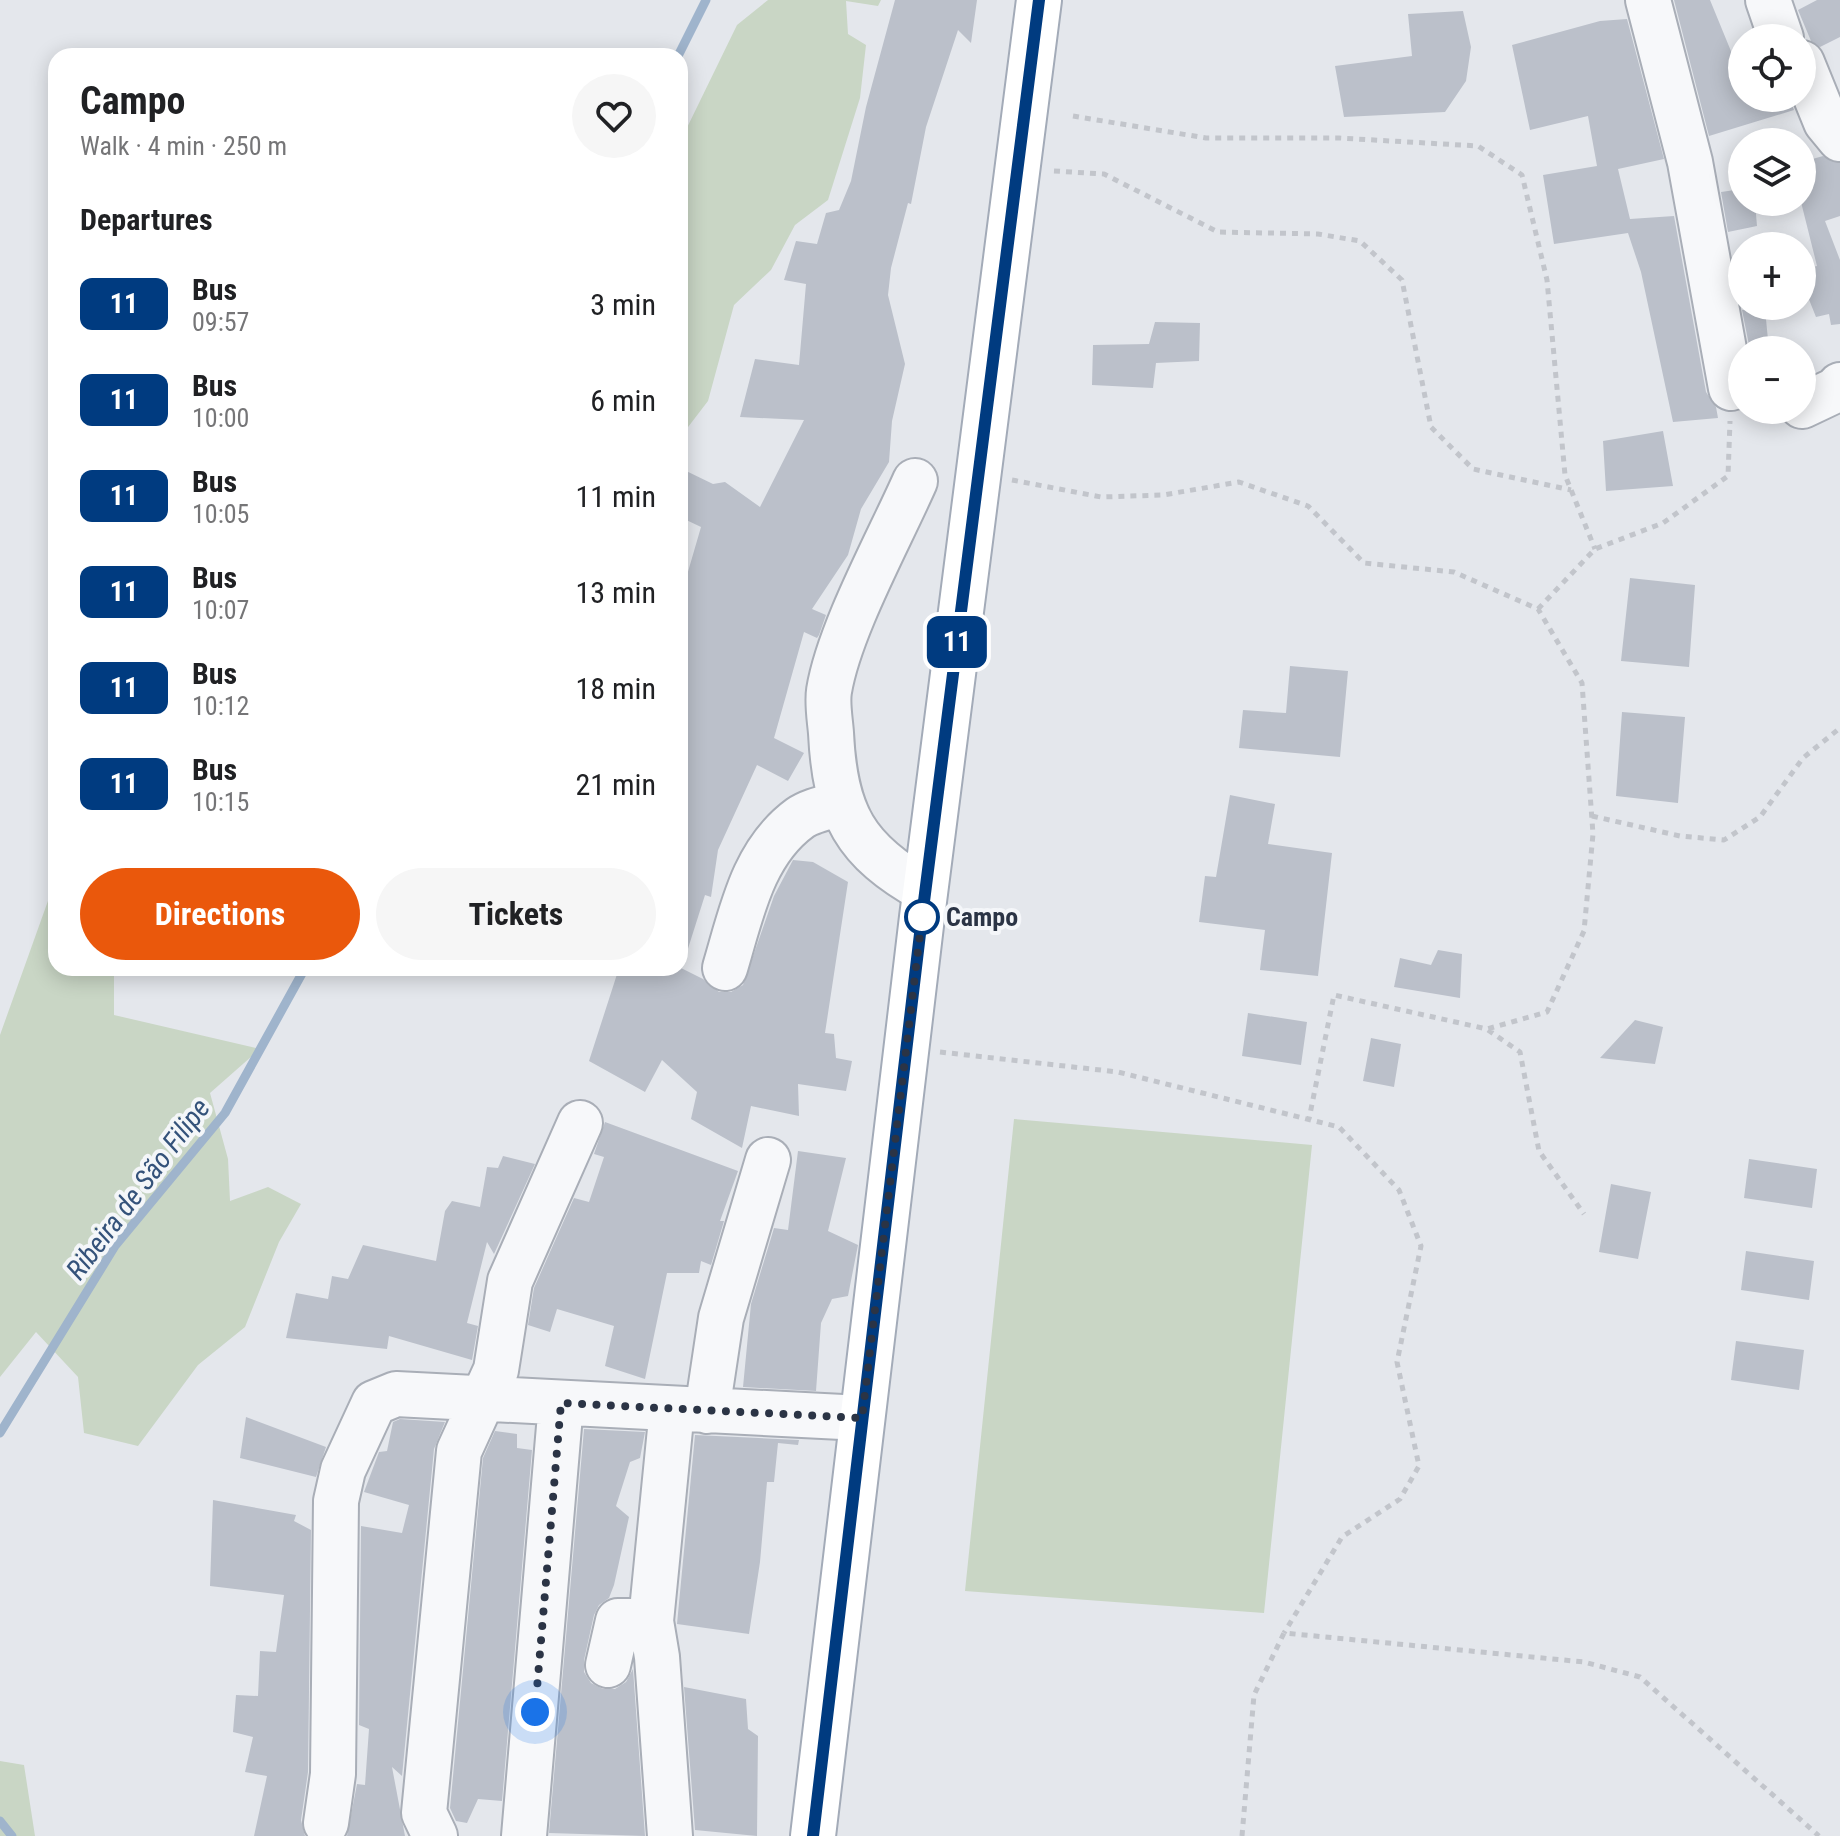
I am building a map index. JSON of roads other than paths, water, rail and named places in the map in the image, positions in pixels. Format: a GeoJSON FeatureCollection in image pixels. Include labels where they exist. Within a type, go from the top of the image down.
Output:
{"type":"FeatureCollection","features":[{"type":"Feature","properties":{"kind":"main road"},"geometry":{"type":"LineString","coordinates":[[813,1836],[925,890],[1039,0]]}},
{"type":"Feature","properties":{"kind":"street"},"geometry":{"type":"LineString","coordinates":[[1648,0],[1690,162],[1728,353]]}},
{"type":"Feature","properties":{"kind":"street"},"geometry":{"type":"LineString","coordinates":[[1768,0],[1776,24]]}},
{"type":"Feature","properties":{"kind":"street"},"geometry":{"type":"LineString","coordinates":[[1816,97],[1826,122],[1840,139]]}},
{"type":"Feature","properties":{"kind":"street"},"geometry":{"type":"LineString","coordinates":[[1816,400],[1840,385]]}},
{"type":"Feature","properties":{"kind":"street"},"geometry":{"type":"LineString","coordinates":[[915,481],[849,629],[829,691],[832,754],[841,803],[861,843],[888,869],[925,890]]}},
{"type":"Feature","properties":{"kind":"street"},"geometry":{"type":"LineString","coordinates":[[725,968],[750,885],[771,845],[802,817],[841,803]]}},
{"type":"Feature","properties":{"kind":"street"},"geometry":{"type":"LineString","coordinates":[[435,1836],[424,1813],[459,1451],[496,1370],[510,1281],[580,1123]]}},
{"type":"Feature","properties":{"kind":"street"},"geometry":{"type":"LineString","coordinates":[[670,1836],[657,1657],[651,1621],[690,1410],[768,1160]]}},
{"type":"Feature","properties":{"kind":"street"},"geometry":{"type":"LineString","coordinates":[[326,1823],[333,1774],[336,1501],[343,1470],[374,1403],[396,1394],[862,1418]]}},
{"type":"Feature","properties":{"kind":"street"},"geometry":{"type":"LineString","coordinates":[[524,1836],[561,1403]]}},
{"type":"Feature","properties":{"kind":"street"},"geometry":{"type":"LineString","coordinates":[[608,1665],[618,1621],[651,1621]]}},
{"type":"Feature","properties":{"kind":"waterway","name":"Ribeira de São Filipe"},"geometry":{"type":"LineString","coordinates":[[682,48],[706,0]]}},
{"type":"Feature","properties":{"kind":"waterway","name":"Ribeira de São Filipe"},"geometry":{"type":"LineString","coordinates":[[0,1433],[115,1246],[225,1113],[301,976]]}},
{"type":"Feature","properties":{"kind":"waterway","name":"Ribeira de São Filipe"},"geometry":{"type":"LineString","coordinates":[[0,1821],[12,1836]]}},
{"type":"Feature","properties":{"kind":"place","name":"Campo"},"geometry":{"type":"Point","coordinates":[922,917]}}]}
